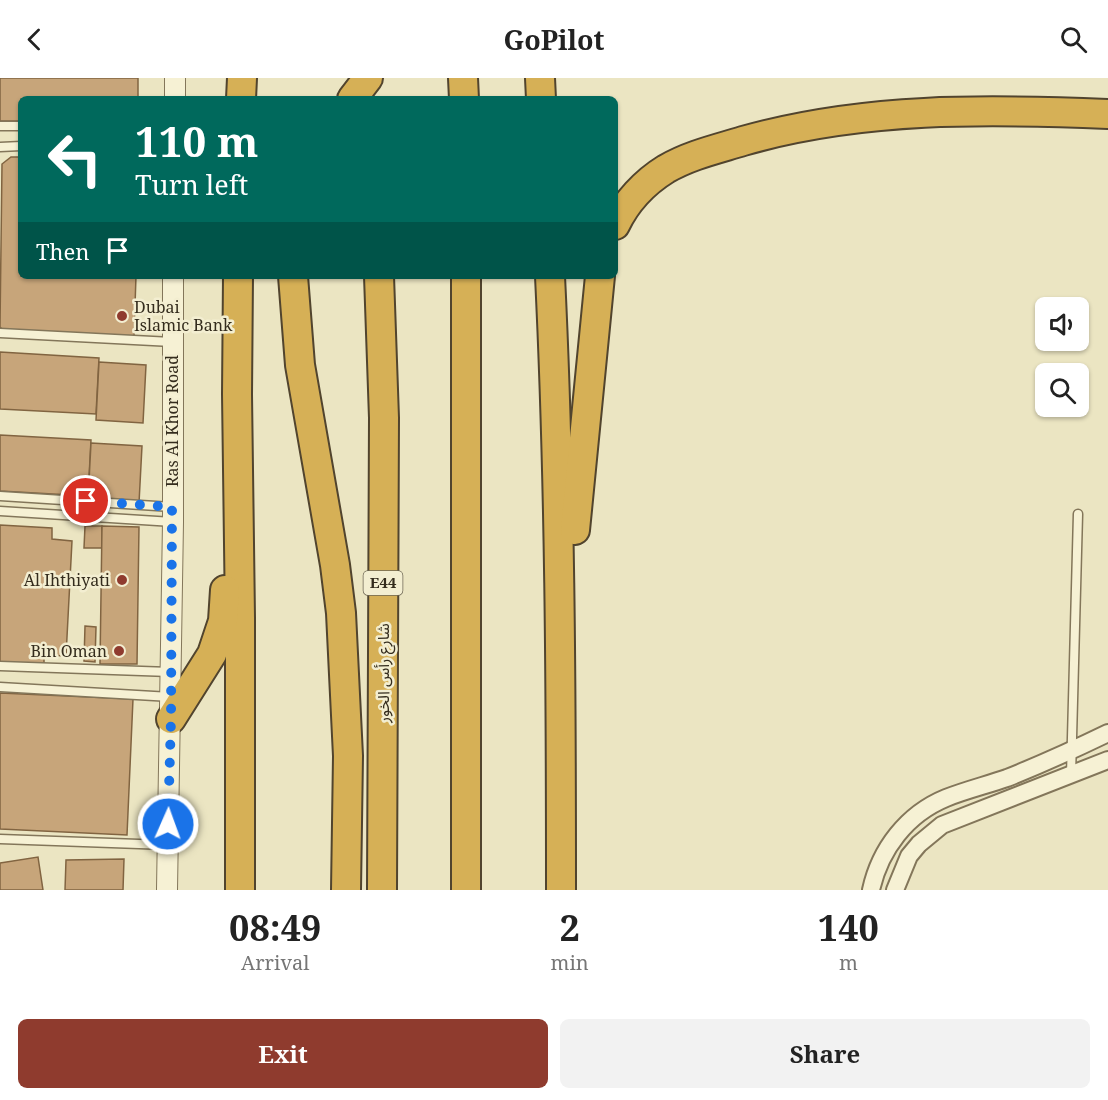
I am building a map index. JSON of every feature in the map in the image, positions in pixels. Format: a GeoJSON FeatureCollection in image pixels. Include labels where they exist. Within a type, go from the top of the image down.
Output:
{"type":"FeatureCollection","features":[{"type":"Feature","properties":{"kind":"highway"},"geometry":{"type":"LineString","coordinates":[[241,96],[242,78]]}},
{"type":"Feature","properties":{"kind":"highway"},"geometry":{"type":"LineString","coordinates":[[354,96],[368,78]]}},
{"type":"Feature","properties":{"kind":"highway"},"geometry":{"type":"LineString","coordinates":[[373,78],[374,96]]}},
{"type":"Feature","properties":{"kind":"highway"},"geometry":{"type":"LineString","coordinates":[[463,78],[464,96]]}},
{"type":"Feature","properties":{"kind":"highway"},"geometry":{"type":"LineString","coordinates":[[540,78],[541,96]]}},
{"type":"Feature","properties":{"kind":"highway"},"geometry":{"type":"LineString","coordinates":[[618,221],[638,192],[665,170],[696,154],[783,131],[847,119],[916,112],[1108,114]]}},
{"type":"Feature","properties":{"kind":"highway"},"geometry":{"type":"LineString","coordinates":[[238,279],[240,890]]}},
{"type":"Feature","properties":{"kind":"highway"},"geometry":{"type":"LineString","coordinates":[[293,279],[300,365],[335,565],[342,624],[348,756],[346,890]]}},
{"type":"Feature","properties":{"kind":"highway","name":"شارع رأس الخور"},"geometry":{"type":"LineString","coordinates":[[379,279],[384,418],[382,890]]}},
{"type":"Feature","properties":{"kind":"highway"},"geometry":{"type":"LineString","coordinates":[[466,279],[466,890]]}},
{"type":"Feature","properties":{"kind":"highway"},"geometry":{"type":"LineString","coordinates":[[550,279],[557,411],[561,639],[561,890]]}},
{"type":"Feature","properties":{"kind":"highway"},"geometry":{"type":"LineString","coordinates":[[561,639],[571,572],[600,279]]}},
{"type":"Feature","properties":{"kind":"highway"},"geometry":{"type":"LineString","coordinates":[[171,708],[212,654],[223,621],[237,394]]}},
{"type":"Feature","properties":{"kind":"street"},"geometry":{"type":"LineString","coordinates":[[175,78],[175,96]]}},
{"type":"Feature","properties":{"kind":"street","name":"Ras Al Khor Road"},"geometry":{"type":"LineString","coordinates":[[167,890],[172,672],[172,279]]}},
{"type":"Feature","properties":{"kind":"street"},"geometry":{"type":"LineString","coordinates":[[871,890],[880,861],[890,845],[901,830],[930,806],[1072,751],[1108,734]]}},
{"type":"Feature","properties":{"kind":"street"},"geometry":{"type":"LineString","coordinates":[[895,890],[909,856],[924,839],[942,825],[1108,760]]}},
{"type":"Feature","properties":{"kind":"lane"},"geometry":{"type":"LineString","coordinates":[[0,126],[18,126]]}},
{"type":"Feature","properties":{"kind":"lane"},"geometry":{"type":"LineString","coordinates":[[0,147],[18,146]]}},
{"type":"Feature","properties":{"kind":"lane"},"geometry":{"type":"LineString","coordinates":[[0,333],[172,342]]}},
{"type":"Feature","properties":{"kind":"lane"},"geometry":{"type":"LineString","coordinates":[[0,496],[173,514]]}},
{"type":"Feature","properties":{"kind":"lane"},"geometry":{"type":"LineString","coordinates":[[0,510],[173,514]]}},
{"type":"Feature","properties":{"kind":"lane"},"geometry":{"type":"LineString","coordinates":[[1071,776],[1078,514]]}},
{"type":"Feature","properties":{"kind":"lane"},"geometry":{"type":"LineString","coordinates":[[0,666],[172,672]]}},
{"type":"Feature","properties":{"kind":"lane"},"geometry":{"type":"LineString","coordinates":[[0,687],[171,708]]}},
{"type":"Feature","properties":{"kind":"lane"},"geometry":{"type":"LineString","coordinates":[[0,839],[167,845]]}},
{"type":"Feature","properties":{"kind":"building"},"geometry":{"type":"Polygon","coordinates":[[[0,78],[138,78],[138,96],[18,96],[18,121],[0,121],[0,78]]]}},
{"type":"Feature","properties":{"kind":"building"},"geometry":{"type":"Polygon","coordinates":[[[11,157],[18,157],[18,279],[136,279],[134,336],[4,331],[0,327],[2,164],[11,157]]]}},
{"type":"Feature","properties":{"kind":"building"},"geometry":{"type":"Polygon","coordinates":[[[0,352],[99,358],[96,414],[0,409],[0,352]]]}},
{"type":"Feature","properties":{"kind":"building"},"geometry":{"type":"Polygon","coordinates":[[[99,362],[146,365],[143,423],[96,420],[99,362]]]}},
{"type":"Feature","properties":{"kind":"building"},"geometry":{"type":"Polygon","coordinates":[[[0,435],[91,440],[88,496],[0,491],[0,435]]]}},
{"type":"Feature","properties":{"kind":"building"},"geometry":{"type":"Polygon","coordinates":[[[91,443],[142,446],[139,503],[88,500],[91,443]]]}},
{"type":"Feature","properties":{"kind":"building"},"geometry":{"type":"Polygon","coordinates":[[[0,525],[52,528],[52,539],[72,541],[66,656],[44,655],[44,665],[0,662],[0,525]]]}},
{"type":"Feature","properties":{"kind":"building"},"geometry":{"type":"Polygon","coordinates":[[[85,526],[102,526],[102,548],[84,548],[85,526]]]}},
{"type":"Feature","properties":{"kind":"building"},"geometry":{"type":"Polygon","coordinates":[[[102,526],[139,527],[137,664],[100,664],[102,526]]]}},
{"type":"Feature","properties":{"kind":"building"},"geometry":{"type":"Polygon","coordinates":[[[85,626],[96,627],[95,662],[84,661],[85,626]]]}},
{"type":"Feature","properties":{"kind":"building"},"geometry":{"type":"Polygon","coordinates":[[[0,693],[133,699],[127,835],[0,829],[0,693]]]}},
{"type":"Feature","properties":{"kind":"building"},"geometry":{"type":"Polygon","coordinates":[[[38,857],[43,890],[0,890],[0,863],[38,857]]]}},
{"type":"Feature","properties":{"kind":"building"},"geometry":{"type":"Polygon","coordinates":[[[124,859],[123,890],[65,890],[66,860],[124,859]]]}},
{"type":"Feature","properties":{"kind":"place","name":"Dubai Islamic Bank"},"geometry":{"type":"Point","coordinates":[122,316]}},
{"type":"Feature","properties":{"kind":"place","name":"Al Ihthiyati"},"geometry":{"type":"Point","coordinates":[122,580]}},
{"type":"Feature","properties":{"kind":"place","name":"Bin Oman"},"geometry":{"type":"Point","coordinates":[119,651]}},
{"type":"Feature","properties":{"kind":"route"},"geometry":{"type":"LineString","coordinates":[[86,501],[172,507],[168,824]]}}]}
